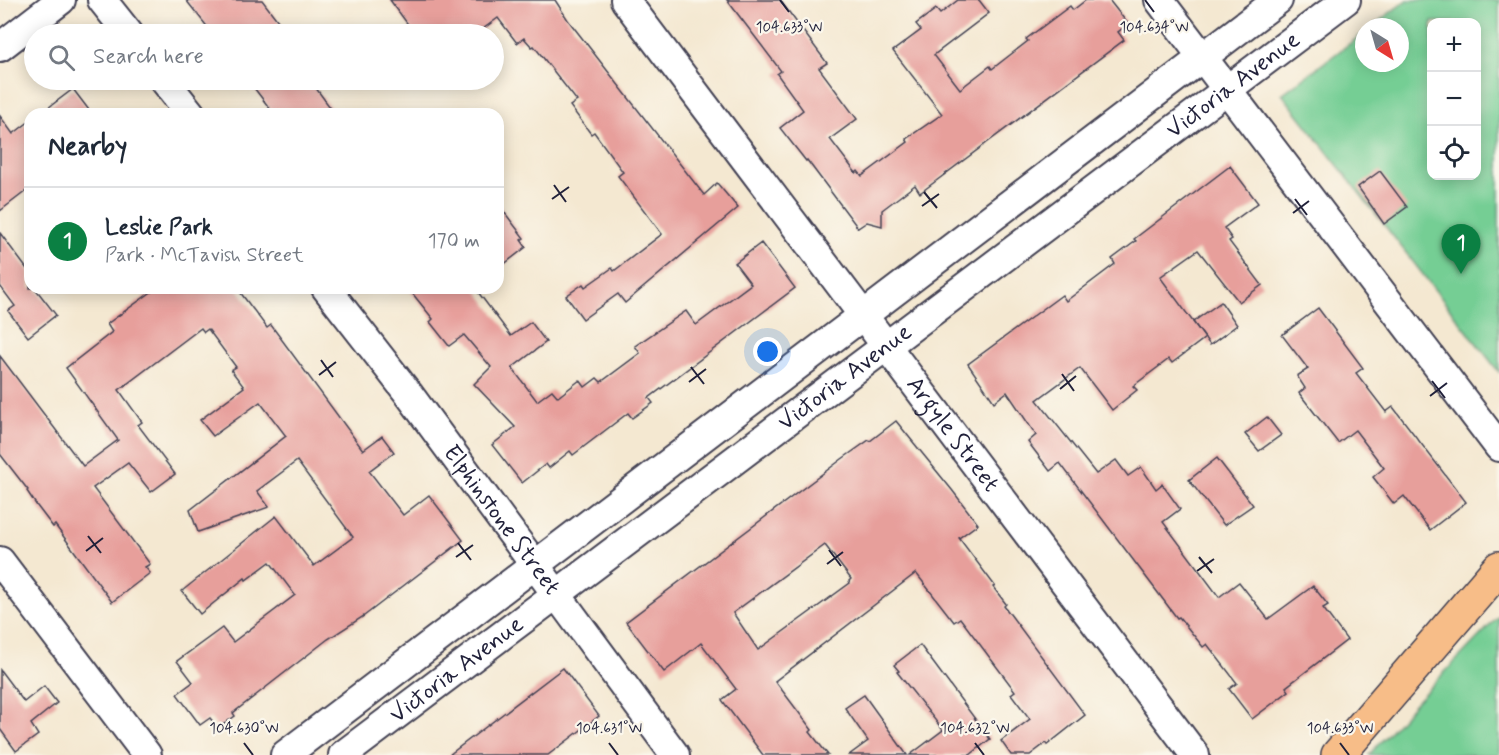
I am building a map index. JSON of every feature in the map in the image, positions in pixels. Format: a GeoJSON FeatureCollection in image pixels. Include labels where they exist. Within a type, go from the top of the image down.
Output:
{"type":"FeatureCollection","features":[{"type":"Feature","properties":{"kind":"main road"},"geometry":{"type":"LineString","coordinates":[[1338,755],[1499,568]]}},
{"type":"Feature","properties":{"kind":"street"},"geometry":{"type":"LineString","coordinates":[[30,24],[61,0]]}},
{"type":"Feature","properties":{"kind":"street"},"geometry":{"type":"LineString","coordinates":[[102,0],[121,24]]}},
{"type":"Feature","properties":{"kind":"street","name":"Argyle Street"},"geometry":{"type":"LineString","coordinates":[[625,0],[1195,755]]}},
{"type":"Feature","properties":{"kind":"street"},"geometry":{"type":"LineString","coordinates":[[1159,0],[1499,447]]}},
{"type":"Feature","properties":{"kind":"street","name":"Victoria Avenue"},"geometry":{"type":"LineString","coordinates":[[285,755],[1278,0]]}},
{"type":"Feature","properties":{"kind":"street","name":"Victoria Avenue"},"geometry":{"type":"LineString","coordinates":[[343,755],[1347,0]]}},
{"type":"Feature","properties":{"kind":"street"},"geometry":{"type":"LineString","coordinates":[[0,47],[24,29]]}},
{"type":"Feature","properties":{"kind":"street"},"geometry":{"type":"LineString","coordinates":[[172,90],[186,108]]}},
{"type":"Feature","properties":{"kind":"street","name":"Elphinstone Street"},"geometry":{"type":"LineString","coordinates":[[331,294],[408,393],[675,755]]}},
{"type":"Feature","properties":{"kind":"street"},"geometry":{"type":"LineString","coordinates":[[0,561],[147,755]]}},
{"type":"Feature","properties":{"kind":"green space"},"geometry":{"type":"Polygon","coordinates":[[[1407,0],[1499,0],[1499,372],[1282,94],[1355,40],[1355,72],[1409,72],[1409,18],[1383,18],[1407,0]]]}},
{"type":"Feature","properties":{"kind":"green space"},"geometry":{"type":"Polygon","coordinates":[[[1499,616],[1499,755],[1369,755],[1417,701],[1499,616]]]}},
{"type":"Feature","properties":{"kind":"building"},"geometry":{"type":"Polygon","coordinates":[[[186,0],[262,0],[280,24],[205,24],[186,0]]]}},
{"type":"Feature","properties":{"kind":"building"},"geometry":{"type":"Polygon","coordinates":[[[390,0],[555,0],[568,20],[704,195],[717,183],[738,208],[625,303],[618,294],[583,319],[566,296],[583,284],[585,287],[612,268],[614,271],[662,234],[618,176],[623,172],[594,132],[591,134],[570,106],[577,101],[534,46],[532,47],[524,38],[517,43],[498,18],[490,24],[408,24],[390,0]]]}},
{"type":"Feature","properties":{"kind":"building"},"geometry":{"type":"Polygon","coordinates":[[[727,0],[780,0],[827,63],[819,68],[857,119],[830,139],[856,173],[858,171],[862,176],[908,142],[906,139],[942,114],[893,51],[921,30],[916,24],[936,9],[940,14],[958,0],[979,0],[989,13],[934,55],[960,89],[990,66],[992,69],[1028,41],[1026,39],[1070,6],[1073,10],[1086,0],[1109,0],[1128,24],[1118,32],[1124,40],[920,193],[915,185],[882,210],[882,226],[867,222],[858,228],[780,128],[803,110],[777,74],[781,71],[727,0]]]}},
{"type":"Feature","properties":{"kind":"building"},"geometry":{"type":"Polygon","coordinates":[[[74,90],[87,108],[48,108],[74,90]]]}},
{"type":"Feature","properties":{"kind":"building"},"geometry":{"type":"Polygon","coordinates":[[[256,90],[317,90],[331,108],[269,108],[256,90]]]}},
{"type":"Feature","properties":{"kind":"building"},"geometry":{"type":"Polygon","coordinates":[[[0,116],[13,134],[24,126],[24,193],[0,211],[0,116]]]}},
{"type":"Feature","properties":{"kind":"building"},"geometry":{"type":"Polygon","coordinates":[[[1230,166],[1258,203],[1224,228],[1232,239],[1229,241],[1262,285],[1239,302],[1198,250],[1160,277],[1205,338],[1172,363],[1169,359],[1133,386],[1137,390],[1112,410],[1080,368],[1037,400],[1096,474],[1116,460],[1128,476],[1141,467],[1156,489],[1162,484],[1180,509],[1163,522],[1219,597],[1239,582],[1268,619],[1313,586],[1328,605],[1323,608],[1347,640],[1286,687],[1289,691],[1252,719],[1229,689],[1237,683],[1207,644],[1203,647],[1179,617],[1177,618],[1060,463],[1050,471],[1028,442],[1036,435],[1007,392],[994,402],[968,364],[1062,295],[1066,301],[1115,264],[1112,259],[1136,241],[1134,239],[1230,166]]]}},
{"type":"Feature","properties":{"kind":"building"},"geometry":{"type":"Polygon","coordinates":[[[1380,171],[1407,207],[1384,224],[1358,187],[1380,171]]]}},
{"type":"Feature","properties":{"kind":"building"},"geometry":{"type":"Polygon","coordinates":[[[504,212],[524,238],[521,240],[526,247],[504,264],[504,212]]]}},
{"type":"Feature","properties":{"kind":"building"},"geometry":{"type":"Polygon","coordinates":[[[0,233],[24,265],[24,294],[40,294],[56,315],[28,337],[8,311],[15,306],[0,286],[0,233]]]}},
{"type":"Feature","properties":{"kind":"building"},"geometry":{"type":"Polygon","coordinates":[[[761,243],[795,288],[649,398],[653,403],[632,418],[628,413],[573,455],[570,451],[549,468],[546,464],[522,483],[492,445],[515,427],[474,384],[491,367],[464,335],[449,346],[430,322],[433,319],[413,294],[480,294],[511,336],[531,322],[546,342],[512,368],[537,401],[552,390],[558,397],[580,380],[585,387],[597,378],[601,382],[640,353],[635,346],[686,311],[696,325],[751,284],[735,263],[761,243]]]}},
{"type":"Feature","properties":{"kind":"building"},"geometry":{"type":"Polygon","coordinates":[[[149,294],[242,294],[267,328],[271,325],[363,450],[382,436],[394,452],[369,471],[403,515],[429,495],[463,540],[364,616],[328,639],[233,713],[235,716],[218,728],[210,718],[200,725],[177,694],[193,682],[177,661],[222,628],[233,642],[295,595],[270,562],[246,580],[245,578],[200,614],[182,591],[276,516],[314,566],[353,537],[297,461],[257,491],[269,507],[198,532],[190,510],[286,436],[260,402],[213,436],[200,420],[244,387],[231,370],[236,367],[208,329],[204,332],[201,328],[119,390],[142,422],[138,425],[175,474],[151,492],[128,463],[93,488],[150,564],[145,567],[150,573],[112,602],[55,525],[53,527],[37,506],[28,490],[0,454],[0,356],[83,466],[118,440],[66,368],[112,332],[107,324],[149,294]]]}},
{"type":"Feature","properties":{"kind":"building"},"geometry":{"type":"Polygon","coordinates":[[[1221,302],[1237,325],[1210,345],[1193,322],[1221,302]]]}},
{"type":"Feature","properties":{"kind":"building"},"geometry":{"type":"Polygon","coordinates":[[[1318,308],[1363,368],[1356,373],[1386,412],[1393,407],[1466,502],[1430,530],[1404,496],[1394,504],[1373,477],[1384,468],[1355,430],[1338,443],[1299,393],[1305,388],[1297,376],[1308,369],[1282,335],[1318,308]]]}},
{"type":"Feature","properties":{"kind":"building"},"geometry":{"type":"Polygon","coordinates":[[[1267,417],[1281,435],[1259,451],[1245,434],[1267,417]]]}},
{"type":"Feature","properties":{"kind":"building"},"geometry":{"type":"Polygon","coordinates":[[[896,421],[952,490],[978,524],[959,538],[995,586],[993,587],[1006,604],[1004,606],[1085,715],[1047,745],[1046,743],[1030,755],[1011,755],[1001,741],[1030,719],[1011,694],[1015,691],[960,618],[954,622],[916,573],[775,681],[828,755],[763,755],[722,700],[736,689],[701,643],[664,672],[626,622],[842,459],[896,421]],[[825,545],[733,613],[758,650],[850,583],[851,579],[825,545]]]}},
{"type":"Feature","properties":{"kind":"building"},"geometry":{"type":"Polygon","coordinates":[[[1217,458],[1253,505],[1224,525],[1189,480],[1217,458]]]}},
{"type":"Feature","properties":{"kind":"building"},"geometry":{"type":"Polygon","coordinates":[[[920,645],[990,739],[970,755],[910,755],[943,730],[897,672],[899,671],[894,665],[920,645]]]}},
{"type":"Feature","properties":{"kind":"building"},"geometry":{"type":"Polygon","coordinates":[[[563,668],[599,716],[572,737],[548,755],[449,755],[563,668]]]}},
{"type":"Feature","properties":{"kind":"building"},"geometry":{"type":"Polygon","coordinates":[[[0,670],[24,702],[44,686],[57,703],[31,724],[38,735],[16,751],[0,729],[0,670]]]}},
{"type":"Feature","properties":{"kind":"building"},"geometry":{"type":"Polygon","coordinates":[[[864,695],[907,755],[849,755],[868,741],[845,708],[864,695]]]}},
{"type":"Feature","properties":{"kind":"place","name":"Leslie Park"},"geometry":{"type":"Point","coordinates":[1461,274]}}]}
